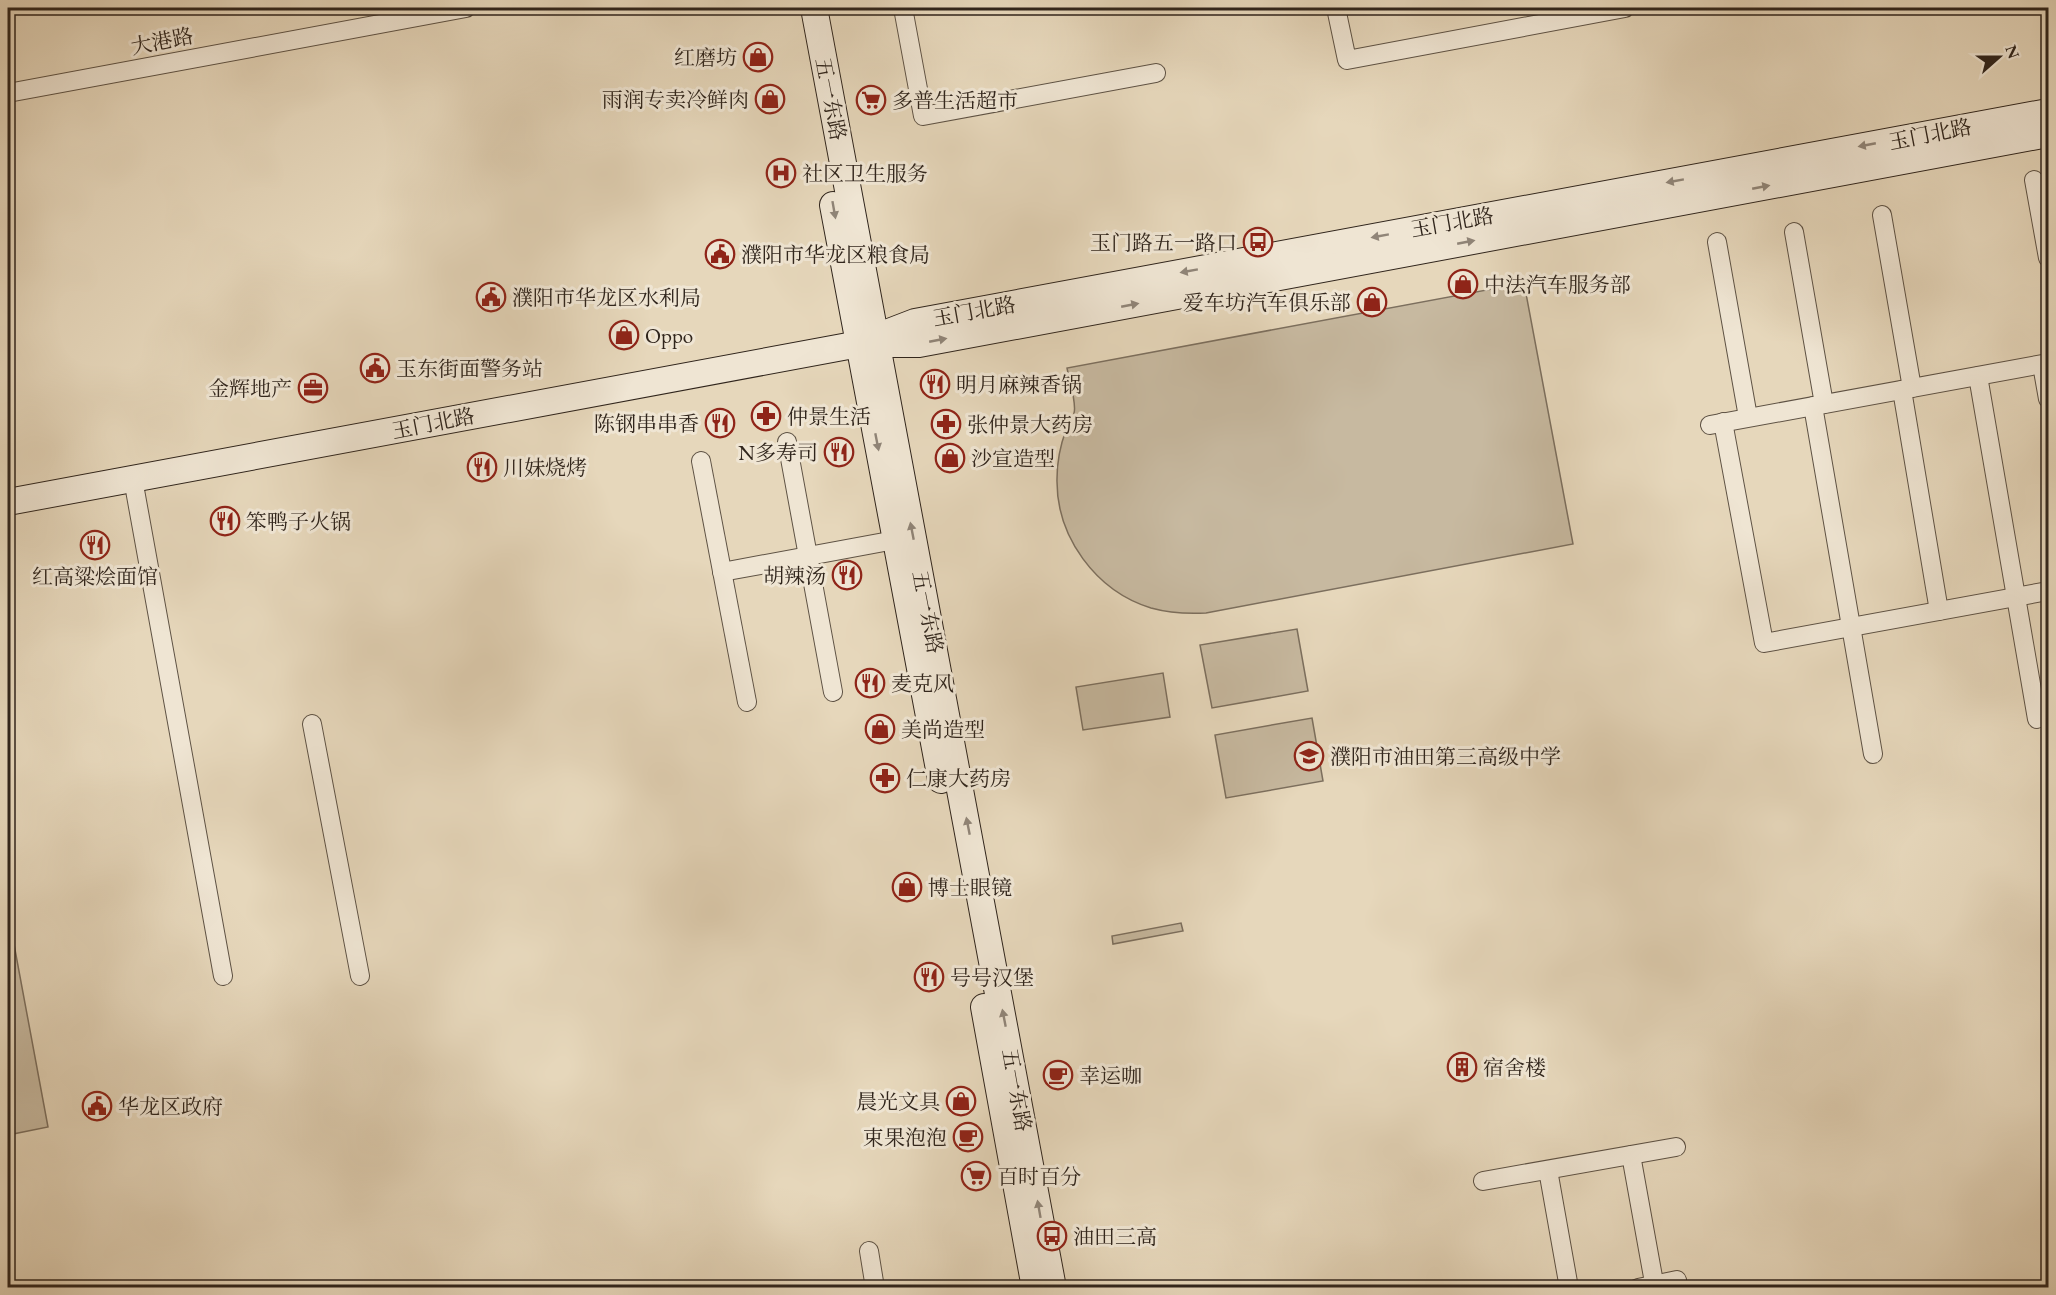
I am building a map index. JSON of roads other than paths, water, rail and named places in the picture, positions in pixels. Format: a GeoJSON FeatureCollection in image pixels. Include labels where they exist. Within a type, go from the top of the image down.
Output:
{"type":"FeatureCollection","features":[{"type":"Feature","properties":{"kind":"street","name":"大港路"},"geometry":{"type":"LineString","coordinates":[[8,93],[466,8]]}},
{"type":"Feature","properties":{"kind":"street","name":"五一东路"},"geometry":{"type":"LineString","coordinates":[[797,8],[871,341],[895,540],[1035,1287]]}},
{"type":"Feature","properties":{"kind":"street","name":"五一东路"},"geometry":{"type":"LineString","coordinates":[[814,8],[871,341],[1053,1287]]}},
{"type":"Feature","properties":{"kind":"street"},"geometry":{"type":"LineString","coordinates":[[903,8],[923,116],[1156,73]]}},
{"type":"Feature","properties":{"kind":"street"},"geometry":{"type":"LineString","coordinates":[[1336,8],[1347,60],[1596,10],[1625,8]]}},
{"type":"Feature","properties":{"kind":"street","name":"玉门北路"},"geometry":{"type":"LineString","coordinates":[[8,502],[871,341],[915,322],[2049,112]]}},
{"type":"Feature","properties":{"kind":"street","name":"玉门北路"},"geometry":{"type":"LineString","coordinates":[[871,341],[919,344],[2049,134]]}},
{"type":"Feature","properties":{"kind":"street"},"geometry":{"type":"LineString","coordinates":[[2034,180],[2049,258]]}},
{"type":"Feature","properties":{"kind":"street"},"geometry":{"type":"LineString","coordinates":[[1882,215],[1939,611]]}},
{"type":"Feature","properties":{"kind":"street"},"geometry":{"type":"LineString","coordinates":[[1794,231],[1851,627],[1873,754]]}},
{"type":"Feature","properties":{"kind":"street"},"geometry":{"type":"LineString","coordinates":[[1717,242],[1748,417]]}},
{"type":"Feature","properties":{"kind":"street"},"geometry":{"type":"LineString","coordinates":[[2049,399],[2045,364],[1717,423],[1764,643],[2049,591]]}},
{"type":"Feature","properties":{"kind":"street"},"geometry":{"type":"LineString","coordinates":[[1978,376],[2037,719]]}},
{"type":"Feature","properties":{"kind":"street"},"geometry":{"type":"LineString","coordinates":[[788,442],[833,692]]}},
{"type":"Feature","properties":{"kind":"street"},"geometry":{"type":"LineString","coordinates":[[702,461],[747,702]]}},
{"type":"Feature","properties":{"kind":"street"},"geometry":{"type":"LineString","coordinates":[[133,479],[223,976]]}},
{"type":"Feature","properties":{"kind":"street"},"geometry":{"type":"LineString","coordinates":[[722,572],[895,540]]}},
{"type":"Feature","properties":{"kind":"street"},"geometry":{"type":"LineString","coordinates":[[312,724],[360,976]]}},
{"type":"Feature","properties":{"kind":"street"},"geometry":{"type":"LineString","coordinates":[[1483,1181],[1676,1147]]}},
{"type":"Feature","properties":{"kind":"street"},"geometry":{"type":"LineString","coordinates":[[1632,1155],[1649,1286],[1677,1280]]}},
{"type":"Feature","properties":{"kind":"street"},"geometry":{"type":"LineString","coordinates":[[1548,1170],[1569,1287]]}},
{"type":"Feature","properties":{"kind":"street"},"geometry":{"type":"LineString","coordinates":[[869,1251],[875,1287]]}},
{"type":"Feature","properties":{"kind":"place","name":"红磨坊"},"geometry":{"type":"Point","coordinates":[758,57]}},
{"type":"Feature","properties":{"kind":"place","name":"雨润专卖冷鲜肉"},"geometry":{"type":"Point","coordinates":[770,99]}},
{"type":"Feature","properties":{"kind":"place","name":"多普生活超市"},"geometry":{"type":"Point","coordinates":[871,100]}},
{"type":"Feature","properties":{"kind":"place","name":"社区卫生服务"},"geometry":{"type":"Point","coordinates":[781,173]}},
{"type":"Feature","properties":{"kind":"place","name":"玉门路五一路口"},"geometry":{"type":"Point","coordinates":[1258,242]}},
{"type":"Feature","properties":{"kind":"place","name":"濮阳市华龙区粮食局"},"geometry":{"type":"Point","coordinates":[720,254]}},
{"type":"Feature","properties":{"kind":"place","name":"中法汽车服务部"},"geometry":{"type":"Point","coordinates":[1463,284]}},
{"type":"Feature","properties":{"kind":"place","name":"濮阳市华龙区水利局"},"geometry":{"type":"Point","coordinates":[491,297]}},
{"type":"Feature","properties":{"kind":"place","name":"爱车坊汽车俱乐部"},"geometry":{"type":"Point","coordinates":[1372,302]}},
{"type":"Feature","properties":{"kind":"place","name":"Oppo"},"geometry":{"type":"Point","coordinates":[624,335]}},
{"type":"Feature","properties":{"kind":"place","name":"玉东街面警务站"},"geometry":{"type":"Point","coordinates":[375,368]}},
{"type":"Feature","properties":{"kind":"place","name":"明月麻辣香锅"},"geometry":{"type":"Point","coordinates":[935,384]}},
{"type":"Feature","properties":{"kind":"place","name":"金辉地产"},"geometry":{"type":"Point","coordinates":[313,388]}},
{"type":"Feature","properties":{"kind":"place","name":"仲景生活"},"geometry":{"type":"Point","coordinates":[766,416]}},
{"type":"Feature","properties":{"kind":"place","name":"陈钢串串香"},"geometry":{"type":"Point","coordinates":[720,423]}},
{"type":"Feature","properties":{"kind":"place","name":"张仲景大药房"},"geometry":{"type":"Point","coordinates":[946,424]}},
{"type":"Feature","properties":{"kind":"place","name":"N多寿司"},"geometry":{"type":"Point","coordinates":[839,452]}},
{"type":"Feature","properties":{"kind":"place","name":"沙宣造型"},"geometry":{"type":"Point","coordinates":[950,458]}},
{"type":"Feature","properties":{"kind":"place","name":"川妹烧烤"},"geometry":{"type":"Point","coordinates":[482,467]}},
{"type":"Feature","properties":{"kind":"place","name":"笨鸭子火锅"},"geometry":{"type":"Point","coordinates":[225,521]}},
{"type":"Feature","properties":{"kind":"place","name":"红高粱烩面馆"},"geometry":{"type":"Point","coordinates":[95,545]}},
{"type":"Feature","properties":{"kind":"place","name":"胡辣汤"},"geometry":{"type":"Point","coordinates":[847,575]}},
{"type":"Feature","properties":{"kind":"place","name":"麦克风"},"geometry":{"type":"Point","coordinates":[870,683]}},
{"type":"Feature","properties":{"kind":"place","name":"美尚造型"},"geometry":{"type":"Point","coordinates":[880,729]}},
{"type":"Feature","properties":{"kind":"place","name":"濮阳市油田第三高级中学"},"geometry":{"type":"Point","coordinates":[1309,756]}},
{"type":"Feature","properties":{"kind":"place","name":"仁康大药房"},"geometry":{"type":"Point","coordinates":[885,778]}},
{"type":"Feature","properties":{"kind":"place","name":"博士眼镜"},"geometry":{"type":"Point","coordinates":[907,887]}},
{"type":"Feature","properties":{"kind":"place","name":"号号汉堡"},"geometry":{"type":"Point","coordinates":[929,977]}},
{"type":"Feature","properties":{"kind":"place","name":"宿舍楼"},"geometry":{"type":"Point","coordinates":[1462,1067]}},
{"type":"Feature","properties":{"kind":"place","name":"幸运咖"},"geometry":{"type":"Point","coordinates":[1058,1075]}},
{"type":"Feature","properties":{"kind":"place","name":"晨光文具"},"geometry":{"type":"Point","coordinates":[961,1101]}},
{"type":"Feature","properties":{"kind":"place","name":"华龙区政府"},"geometry":{"type":"Point","coordinates":[97,1106]}},
{"type":"Feature","properties":{"kind":"place","name":"束果泡泡"},"geometry":{"type":"Point","coordinates":[968,1137]}},
{"type":"Feature","properties":{"kind":"place","name":"百时百分"},"geometry":{"type":"Point","coordinates":[976,1176]}},
{"type":"Feature","properties":{"kind":"place","name":"油田三高"},"geometry":{"type":"Point","coordinates":[1052,1236]}}]}
